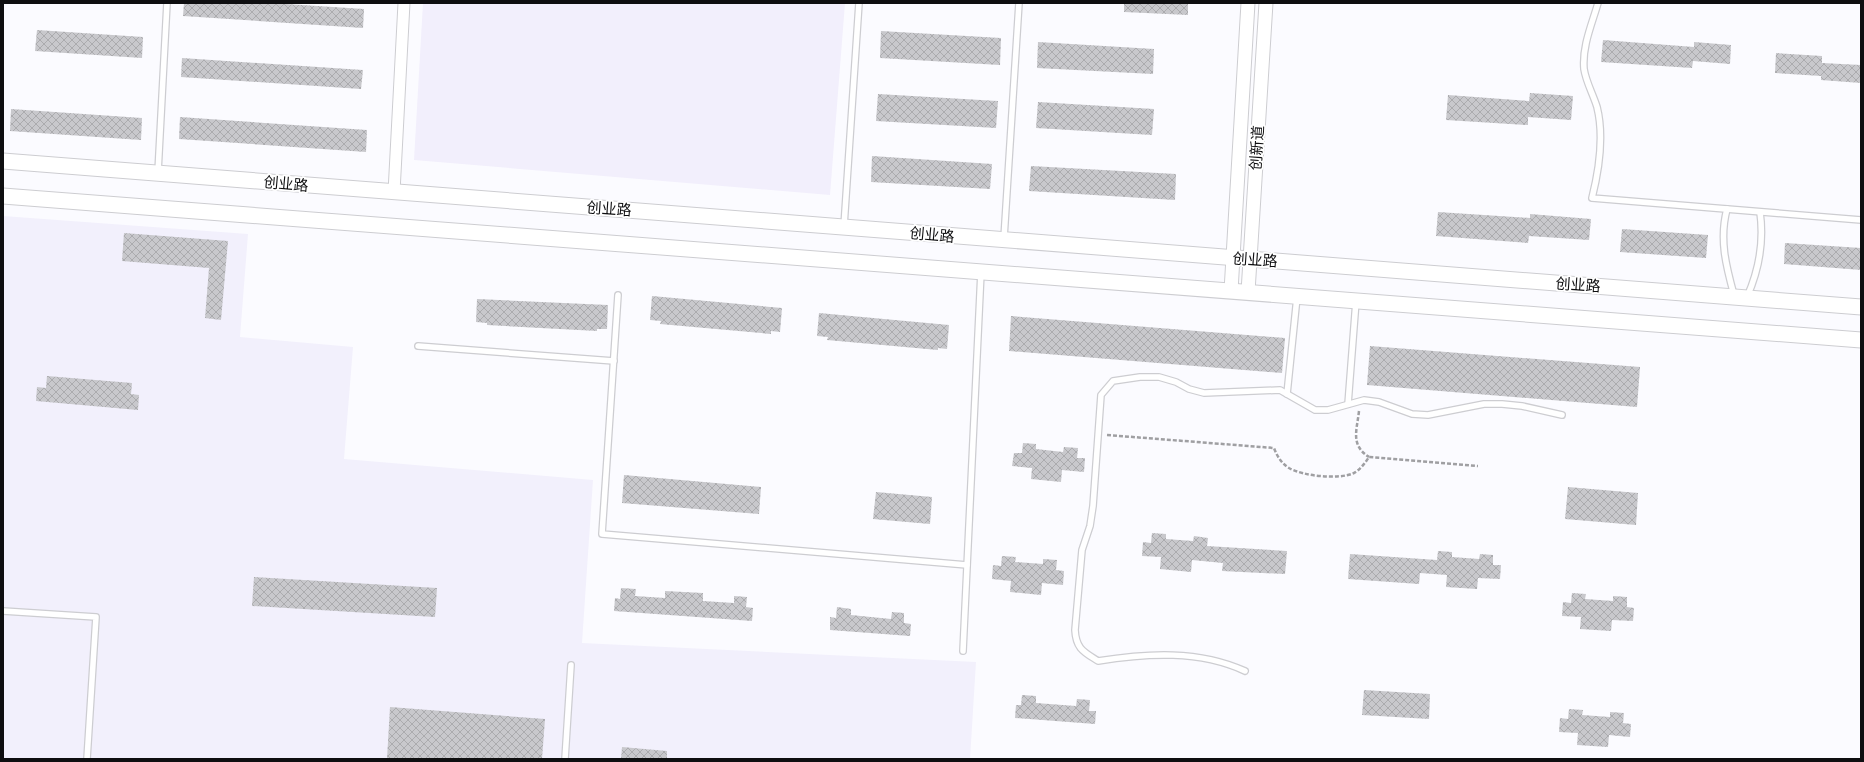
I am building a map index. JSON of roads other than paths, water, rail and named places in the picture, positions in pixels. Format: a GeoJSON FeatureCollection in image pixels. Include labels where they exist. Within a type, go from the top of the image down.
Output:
{"type":"FeatureCollection","features":[{"type":"Feature","properties":{"kind":"main road","name":"创业路"},"geometry":{"type":"LineString","coordinates":[[3,161],[1861,307]]}},
{"type":"Feature","properties":{"kind":"main road"},"geometry":{"type":"LineString","coordinates":[[3,196],[1861,340]]}},
{"type":"Feature","properties":{"kind":"street"},"geometry":{"type":"LineString","coordinates":[[394,192],[404,3]]}},
{"type":"Feature","properties":{"kind":"street","name":"创新道"},"geometry":{"type":"LineString","coordinates":[[1231,291],[1248,3]]}},
{"type":"Feature","properties":{"kind":"street","name":"创新道"},"geometry":{"type":"LineString","coordinates":[[1248,292],[1266,3]]}},
{"type":"Feature","properties":{"kind":"lane"},"geometry":{"type":"LineString","coordinates":[[158,174],[167,3]]}},
{"type":"Feature","properties":{"kind":"lane"},"geometry":{"type":"LineString","coordinates":[[844,228],[859,3]]}},
{"type":"Feature","properties":{"kind":"lane"},"geometry":{"type":"LineString","coordinates":[[1004,240],[1018,3]]}},
{"type":"Feature","properties":{"kind":"lane"},"geometry":{"type":"LineString","coordinates":[[1598,3],[1587,40],[1584,68],[1586,80],[1597,107],[1598,122],[1598,176],[1592,198],[1861,220]]}},
{"type":"Feature","properties":{"kind":"lane"},"geometry":{"type":"LineString","coordinates":[[1727,209],[1723,232],[1723,249],[1741,298]]}},
{"type":"Feature","properties":{"kind":"lane"},"geometry":{"type":"LineString","coordinates":[[1741,298],[1754,282],[1761,250],[1762,226],[1760,212]]}},
{"type":"Feature","properties":{"kind":"lane"},"geometry":{"type":"LineString","coordinates":[[963,652],[981,272]]}},
{"type":"Feature","properties":{"kind":"lane"},"geometry":{"type":"LineString","coordinates":[[618,295],[602,534],[967,565]]}},
{"type":"Feature","properties":{"kind":"lane"},"geometry":{"type":"LineString","coordinates":[[1287,394],[1297,296]]}},
{"type":"Feature","properties":{"kind":"lane"},"geometry":{"type":"LineString","coordinates":[[1348,404],[1356,301]]}},
{"type":"Feature","properties":{"kind":"lane"},"geometry":{"type":"LineString","coordinates":[[418,346],[614,361]]}},
{"type":"Feature","properties":{"kind":"lane"},"geometry":{"type":"LineString","coordinates":[[1245,671],[1228,663],[1174,655],[1145,655],[1098,661],[1082,650],[1076,641],[1075,630],[1082,550],[1090,526],[1094,506],[1101,395],[1113,381],[1140,377],[1160,377],[1176,382],[1189,389],[1204,393],[1280,390],[1315,410],[1328,410],[1360,400],[1379,402],[1412,414],[1428,415],[1447,413],[1484,404],[1502,404],[1522,406],[1562,415]]}},
{"type":"Feature","properties":{"kind":"lane"},"geometry":{"type":"LineString","coordinates":[[3,611],[96,617],[87,759]]}},
{"type":"Feature","properties":{"kind":"lane"},"geometry":{"type":"LineString","coordinates":[[565,759],[571,665]]}}]}
